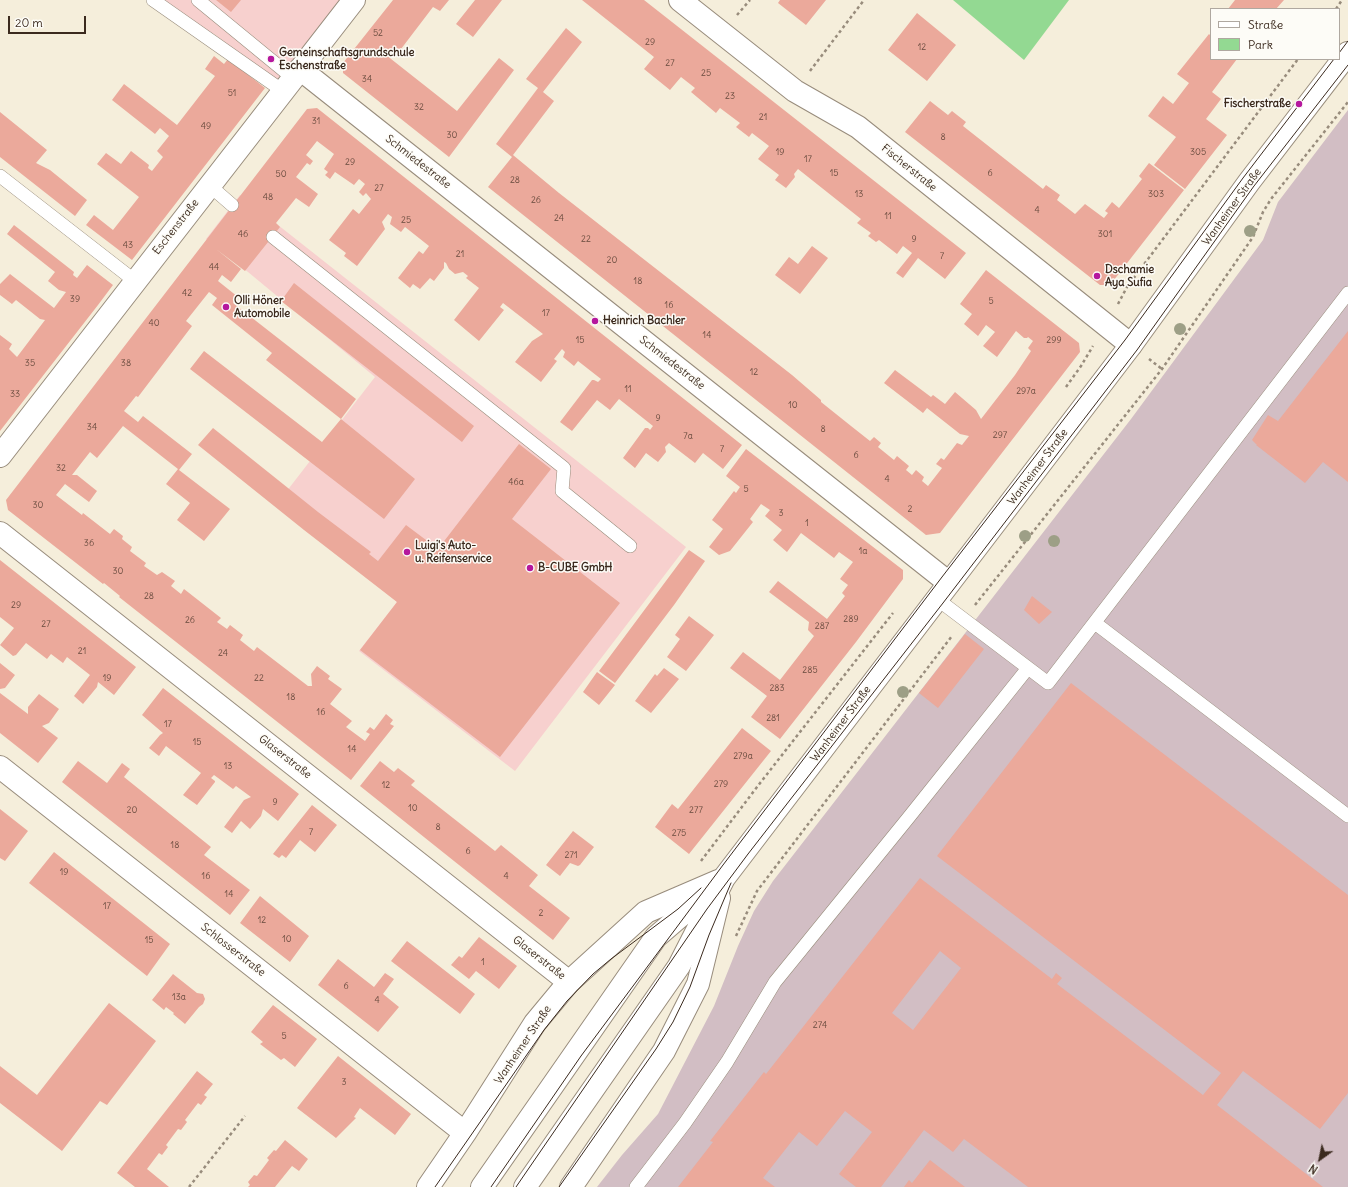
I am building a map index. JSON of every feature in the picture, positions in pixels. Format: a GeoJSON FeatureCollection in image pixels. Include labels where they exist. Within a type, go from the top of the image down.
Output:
{"type":"FeatureCollection","features":[{"type":"Feature","properties":{"kind":"street","name":"Eschenstraße"},"geometry":{"type":"LineString","coordinates":[[0,456],[354,0]]}},
{"type":"Feature","properties":{"kind":"street","name":"Fischerstraße"},"geometry":{"type":"LineString","coordinates":[[680,0],[795,91],[858,127],[1132,345]]}},
{"type":"Feature","properties":{"kind":"street","name":"Wanheimer Straße"},"geometry":{"type":"LineString","coordinates":[[525,1187],[679,966],[724,878],[1132,345],[1249,182],[1348,53]]}},
{"type":"Feature","properties":{"kind":"street","name":"Schmiedestraße"},"geometry":{"type":"LineString","coordinates":[[292,80],[943,591]]}},
{"type":"Feature","properties":{"kind":"street","name":"Glaserstraße"},"geometry":{"type":"LineString","coordinates":[[0,533],[569,982]]}},
{"type":"Feature","properties":{"kind":"street","name":"Schlosserstraße"},"geometry":{"type":"LineString","coordinates":[[0,767],[465,1133]]}},
{"type":"Feature","properties":{"kind":"street","name":"Wanheimer Straße"},"geometry":{"type":"LineString","coordinates":[[428,1187],[465,1133],[535,1023],[569,982],[646,912],[724,878]]}},
{"type":"Feature","properties":{"kind":"street","name":"Wanheimer Straße"},"geometry":{"type":"LineString","coordinates":[[482,1187],[656,936],[724,878]]}},
{"type":"Feature","properties":{"kind":"street","name":"Wanheimer Straße"},"geometry":{"type":"LineString","coordinates":[[571,1187],[664,1051],[698,984],[724,878]]}},
{"type":"Feature","properties":{"kind":"lane"},"geometry":{"type":"LineString","coordinates":[[153,0],[292,80]]}},
{"type":"Feature","properties":{"kind":"lane"},"geometry":{"type":"LineString","coordinates":[[198,0],[292,80]]}},
{"type":"Feature","properties":{"kind":"lane"},"geometry":{"type":"LineString","coordinates":[[0,176],[135,281]]}},
{"type":"Feature","properties":{"kind":"lane"},"geometry":{"type":"LineString","coordinates":[[209,185],[232,205]]}},
{"type":"Feature","properties":{"kind":"lane"},"geometry":{"type":"LineString","coordinates":[[273,237],[564,468],[562,491],[630,546]]}},
{"type":"Feature","properties":{"kind":"lane"},"geometry":{"type":"LineString","coordinates":[[943,591],[964,619],[1048,683],[1348,293]]}},
{"type":"Feature","properties":{"kind":"lane"},"geometry":{"type":"LineString","coordinates":[[1094,623],[1348,816]]}},
{"type":"Feature","properties":{"kind":"lane"},"geometry":{"type":"LineString","coordinates":[[636,1187],[685,1123],[727,1062],[775,982],[1028,668]]}},
{"type":"Feature","properties":{"kind":"path"},"geometry":{"type":"LineString","coordinates":[[795,91],[864,0]]}},
{"type":"Feature","properties":{"kind":"path"},"geometry":{"type":"LineString","coordinates":[[736,937],[757,891],[964,619],[1162,368],[1252,237],[1263,212],[1271,199],[1348,102]]}},
{"type":"Feature","properties":{"kind":"path"},"geometry":{"type":"LineString","coordinates":[[189,1187],[245,1116]]}},
{"type":"Feature","properties":{"kind":"shaded area","name":"Gemeinschaftsgrundschule Eschenstraße"},"geometry":{"type":"Polygon","coordinates":[[[160,0],[342,0],[278,83],[214,34],[199,30],[160,0]]]}},
{"type":"Feature","properties":{"kind":"shaded area"},"geometry":{"type":"Polygon","coordinates":[[[1348,110],[1348,1187],[597,1187],[622,1155],[658,1114],[714,1006],[754,911],[773,881],[1131,419],[1263,240],[1278,202],[1348,110]]]}},
{"type":"Feature","properties":{"kind":"shaded area"},"geometry":{"type":"Polygon","coordinates":[[[240,195],[686,547],[515,771],[359,651],[397,602],[276,505],[375,377],[206,239],[240,195]]]}},
{"type":"Feature","properties":{"kind":"green space"},"geometry":{"type":"Polygon","coordinates":[[[953,0],[1069,0],[1024,60],[953,0]]]}},
{"type":"Feature","properties":{"kind":"building"},"geometry":{"type":"Polygon","coordinates":[[[216,0],[241,0],[231,12],[216,0]]]}},
{"type":"Feature","properties":{"kind":"building"},"geometry":{"type":"Polygon","coordinates":[[[393,0],[449,0],[440,11],[433,7],[401,49],[397,51],[391,49],[386,55],[457,111],[499,58],[514,70],[449,157],[343,73],[343,63],[393,0]]]}},
{"type":"Feature","properties":{"kind":"building"},"geometry":{"type":"Polygon","coordinates":[[[475,0],[502,0],[473,37],[456,24],[475,0]]]}},
{"type":"Feature","properties":{"kind":"building"},"geometry":{"type":"Polygon","coordinates":[[[582,0],[644,0],[966,253],[945,279],[918,258],[903,278],[896,273],[912,253],[903,246],[897,254],[879,240],[876,242],[868,236],[871,233],[857,223],[861,219],[798,169],[794,174],[795,177],[786,188],[775,180],[779,175],[758,159],[769,146],[752,133],[749,137],[736,127],[740,123],[720,108],[716,113],[691,92],[695,88],[681,77],[670,90],[644,69],[654,57],[582,0]]]}},
{"type":"Feature","properties":{"kind":"building"},"geometry":{"type":"Polygon","coordinates":[[[780,0],[826,0],[806,25],[778,3],[780,0]]]}},
{"type":"Feature","properties":{"kind":"building"},"geometry":{"type":"Polygon","coordinates":[[[1235,0],[1284,0],[1277,8],[1229,8],[1235,0]]]}},
{"type":"Feature","properties":{"kind":"building"},"geometry":{"type":"Polygon","coordinates":[[[917,13],[956,45],[927,81],[888,50],[917,13]]]}},
{"type":"Feature","properties":{"kind":"building"},"geometry":{"type":"Polygon","coordinates":[[[566,28],[582,42],[543,92],[554,101],[513,155],[559,193],[792,375],[821,400],[821,402],[870,441],[874,437],[881,443],[878,447],[894,460],[897,456],[909,466],[906,470],[912,475],[916,470],[924,477],[922,481],[928,486],[942,468],[936,464],[941,458],[944,460],[957,443],[962,445],[969,436],[960,434],[927,408],[923,413],[884,383],[895,370],[931,397],[933,395],[945,404],[955,392],[976,410],[981,419],[1015,375],[1031,351],[1028,348],[1033,341],[1028,337],[1024,338],[1016,331],[997,357],[983,346],[995,332],[986,325],[978,336],[964,324],[972,314],[960,304],[986,270],[1079,343],[1080,352],[940,533],[926,535],[488,187],[512,157],[496,144],[538,88],[526,79],[566,28]]]}},
{"type":"Feature","properties":{"kind":"building"},"geometry":{"type":"Polygon","coordinates":[[[1209,34],[1210,60],[1236,60],[1212,92],[1221,99],[1206,119],[1227,135],[1185,189],[1154,165],[1176,137],[1148,116],[1163,96],[1173,104],[1189,83],[1177,74],[1209,34]]]}},
{"type":"Feature","properties":{"kind":"building"},"geometry":{"type":"Polygon","coordinates":[[[214,56],[224,64],[228,59],[265,88],[132,260],[86,225],[94,215],[113,230],[139,197],[97,164],[106,153],[121,164],[131,151],[149,165],[148,168],[152,171],[163,157],[157,151],[169,136],[160,128],[155,134],[112,100],[124,84],[177,125],[215,76],[205,69],[214,56]]]}},
{"type":"Feature","properties":{"kind":"building"},"geometry":{"type":"Polygon","coordinates":[[[930,101],[948,115],[952,111],[966,122],[963,126],[1043,189],[1046,185],[1060,195],[1057,200],[1075,214],[1085,204],[1104,218],[1108,213],[1105,211],[1112,202],[1119,208],[1142,179],[1139,176],[1149,163],[1184,190],[1110,285],[1100,285],[905,132],[930,101]]]}},
{"type":"Feature","properties":{"kind":"building"},"geometry":{"type":"Polygon","coordinates":[[[317,108],[742,445],[723,469],[703,453],[695,463],[669,443],[665,447],[666,452],[658,462],[646,453],[635,468],[623,458],[645,428],[650,430],[653,426],[619,399],[610,410],[597,400],[572,431],[560,422],[592,380],[598,382],[601,379],[578,361],[574,366],[563,357],[565,352],[562,349],[554,359],[557,361],[541,382],[515,362],[532,341],[543,334],[503,303],[500,307],[504,310],[479,341],[454,320],[479,288],[466,278],[468,276],[463,272],[455,274],[444,262],[444,268],[434,281],[430,278],[420,289],[413,284],[410,288],[398,278],[419,251],[423,254],[429,246],[405,227],[401,232],[390,224],[392,217],[388,214],[382,222],[385,229],[357,266],[344,256],[346,253],[329,240],[353,209],[359,214],[371,199],[366,193],[363,196],[359,192],[365,184],[359,179],[354,185],[335,172],[330,179],[325,175],[328,172],[324,169],[334,154],[317,141],[306,155],[313,161],[310,165],[307,163],[296,177],[318,194],[309,207],[296,198],[276,223],[280,227],[245,271],[216,249],[241,269],[231,282],[222,275],[218,281],[238,297],[233,303],[356,399],[341,419],[266,360],[272,353],[212,305],[217,298],[209,292],[186,321],[192,326],[138,397],[136,396],[124,411],[138,422],[143,416],[192,454],[179,470],[230,509],[204,541],[177,520],[190,503],[166,484],[178,469],[123,426],[97,458],[90,452],[72,475],[77,475],[97,491],[89,502],[65,484],[56,495],[82,515],[83,513],[110,534],[114,529],[123,536],[122,539],[132,547],[130,551],[146,563],[144,566],[157,575],[162,572],[175,581],[171,586],[181,594],[184,589],[221,618],[217,622],[227,629],[230,625],[243,635],[240,640],[254,651],[257,647],[308,686],[312,686],[311,674],[317,666],[330,676],[328,679],[342,689],[330,704],[352,721],[346,727],[365,741],[370,734],[366,732],[370,727],[374,730],[386,714],[393,720],[390,724],[394,726],[351,780],[119,597],[120,596],[104,583],[103,584],[8,510],[6,500],[307,109],[317,108]]]}},
{"type":"Feature","properties":{"kind":"building"},"geometry":{"type":"Polygon","coordinates":[[[0,112],[47,150],[36,163],[50,170],[87,200],[75,216],[0,157],[0,112]]]}},
{"type":"Feature","properties":{"kind":"building"},"geometry":{"type":"Polygon","coordinates":[[[14,225],[74,272],[73,275],[77,278],[87,265],[113,285],[0,431],[0,335],[12,344],[9,349],[17,357],[45,320],[40,319],[16,300],[12,304],[0,295],[0,284],[10,274],[54,308],[66,292],[59,290],[48,281],[55,272],[7,234],[14,225]]]}},
{"type":"Feature","properties":{"kind":"building"},"geometry":{"type":"Polygon","coordinates":[[[812,246],[828,258],[800,294],[775,275],[789,257],[798,264],[812,246]]]}},
{"type":"Feature","properties":{"kind":"building"},"geometry":{"type":"Polygon","coordinates":[[[294,283],[474,426],[462,442],[281,301],[294,283]]]}},
{"type":"Feature","properties":{"kind":"building"},"geometry":{"type":"Polygon","coordinates":[[[1348,331],[1348,482],[1323,462],[1305,483],[1256,445],[1252,440],[1268,415],[1278,421],[1348,331]]]}},
{"type":"Feature","properties":{"kind":"building"},"geometry":{"type":"Polygon","coordinates":[[[204,351],[322,442],[341,419],[415,479],[384,519],[190,369],[204,351]]]}},
{"type":"Feature","properties":{"kind":"building"},"geometry":{"type":"Polygon","coordinates":[[[213,428],[318,512],[371,552],[369,554],[378,561],[406,525],[438,549],[519,444],[551,469],[512,519],[620,603],[500,757],[360,650],[397,602],[198,445],[213,428]]]}},
{"type":"Feature","properties":{"kind":"building"},"geometry":{"type":"Polygon","coordinates":[[[746,449],[903,570],[903,579],[780,739],[751,717],[767,696],[730,668],[743,652],[780,680],[814,636],[808,630],[809,622],[769,592],[778,581],[827,619],[845,596],[842,593],[848,585],[840,579],[853,562],[839,552],[834,558],[801,533],[787,552],[773,540],[782,530],[765,516],[770,510],[761,504],[750,519],[753,522],[730,551],[719,555],[709,547],[723,529],[712,520],[734,491],[736,493],[740,487],[726,476],[746,449]]]}},
{"type":"Feature","properties":{"kind":"building"},"geometry":{"type":"Polygon","coordinates":[[[689,550],[705,561],[615,683],[599,671],[689,550]]]}},
{"type":"Feature","properties":{"kind":"building"},"geometry":{"type":"Polygon","coordinates":[[[0,560],[136,667],[114,695],[98,682],[97,687],[83,704],[74,696],[90,675],[67,657],[63,663],[51,654],[47,659],[26,643],[16,655],[13,656],[0,645],[14,628],[0,617],[0,560]]]}},
{"type":"Feature","properties":{"kind":"building"},"geometry":{"type":"Polygon","coordinates":[[[1032,596],[1052,612],[1039,624],[1024,610],[1032,596]]]}},
{"type":"Feature","properties":{"kind":"building"},"geometry":{"type":"Polygon","coordinates":[[[689,616],[714,635],[686,671],[667,657],[680,639],[675,635],[689,616]]]}},
{"type":"Feature","properties":{"kind":"building"},"geometry":{"type":"Polygon","coordinates":[[[965,634],[984,649],[938,708],[919,693],[965,634]]]}},
{"type":"Feature","properties":{"kind":"building"},"geometry":{"type":"Polygon","coordinates":[[[0,663],[15,675],[5,688],[0,689],[0,663]]]}},
{"type":"Feature","properties":{"kind":"building"},"geometry":{"type":"Polygon","coordinates":[[[664,668],[679,679],[651,713],[635,701],[655,674],[657,676],[664,668]]]}},
{"type":"Feature","properties":{"kind":"building"},"geometry":{"type":"Polygon","coordinates":[[[597,672],[615,685],[599,705],[583,692],[597,672]]]}},
{"type":"Feature","properties":{"kind":"building"},"geometry":{"type":"Polygon","coordinates":[[[1071,683],[1348,895],[1348,1093],[1320,1129],[1243,1071],[1217,1105],[1323,1187],[1028,1187],[964,1139],[953,1152],[924,1130],[881,1187],[856,1187],[839,1174],[872,1132],[845,1111],[817,1146],[799,1132],[763,1178],[775,1187],[678,1187],[713,1142],[710,1141],[764,1072],[766,1074],[920,878],[1052,979],[1056,973],[1062,978],[1057,984],[1203,1095],[1221,1073],[937,856],[1071,683]],[[940,951],[892,1013],[913,1030],[961,968],[940,951]]]}},
{"type":"Feature","properties":{"kind":"building"},"geometry":{"type":"Polygon","coordinates":[[[163,688],[299,794],[278,821],[263,809],[261,816],[250,829],[241,821],[232,833],[224,827],[244,800],[251,797],[236,786],[233,789],[214,775],[211,778],[215,782],[197,805],[183,795],[201,773],[166,746],[159,756],[149,748],[163,733],[142,715],[163,688]]]}},
{"type":"Feature","properties":{"kind":"building"},"geometry":{"type":"Polygon","coordinates":[[[0,693],[28,714],[28,707],[39,694],[59,709],[49,723],[42,726],[58,738],[38,763],[0,733],[0,693]]]}},
{"type":"Feature","properties":{"kind":"building"},"geometry":{"type":"Polygon","coordinates":[[[742,728],[771,751],[689,854],[655,827],[672,804],[678,809],[742,728]]]}},
{"type":"Feature","properties":{"kind":"building"},"geometry":{"type":"Polygon","coordinates":[[[78,761],[107,783],[122,763],[130,769],[124,777],[211,847],[204,855],[250,890],[230,915],[62,782],[78,761]]]}},
{"type":"Feature","properties":{"kind":"building"},"geometry":{"type":"Polygon","coordinates":[[[380,761],[394,772],[398,768],[415,781],[411,785],[495,851],[501,845],[538,875],[529,886],[570,918],[553,940],[360,786],[380,761]]]}},
{"type":"Feature","properties":{"kind":"building"},"geometry":{"type":"Polygon","coordinates":[[[312,805],[337,825],[315,852],[300,840],[286,858],[282,855],[279,858],[273,854],[312,805]]]}},
{"type":"Feature","properties":{"kind":"building"},"geometry":{"type":"Polygon","coordinates":[[[0,809],[28,831],[5,861],[0,858],[0,809]]]}},
{"type":"Feature","properties":{"kind":"building"},"geometry":{"type":"Polygon","coordinates":[[[573,831],[594,847],[580,865],[578,866],[570,863],[560,876],[546,865],[573,831]]]}},
{"type":"Feature","properties":{"kind":"building"},"geometry":{"type":"Polygon","coordinates":[[[54,852],[170,944],[147,976],[29,883],[54,852]]]}},
{"type":"Feature","properties":{"kind":"building"},"geometry":{"type":"Polygon","coordinates":[[[260,896],[309,936],[290,962],[240,923],[260,896]]]}},
{"type":"Feature","properties":{"kind":"building"},"geometry":{"type":"Polygon","coordinates":[[[479,937],[517,966],[499,989],[476,971],[469,979],[451,965],[459,956],[462,958],[479,937]]]}},
{"type":"Feature","properties":{"kind":"building"},"geometry":{"type":"Polygon","coordinates":[[[407,941],[475,994],[460,1014],[391,961],[407,941]]]}},
{"type":"Feature","properties":{"kind":"building"},"geometry":{"type":"Polygon","coordinates":[[[338,959],[374,987],[385,973],[394,979],[383,994],[399,1007],[378,1032],[318,985],[338,959]]]}},
{"type":"Feature","properties":{"kind":"building"},"geometry":{"type":"Polygon","coordinates":[[[173,974],[197,993],[203,994],[205,999],[203,1004],[185,1024],[166,1007],[164,1010],[152,1000],[173,974]]]}},
{"type":"Feature","properties":{"kind":"building"},"geometry":{"type":"Polygon","coordinates":[[[109,1003],[156,1041],[107,1105],[100,1101],[62,1151],[0,1103],[0,1066],[37,1095],[109,1003]]]}},
{"type":"Feature","properties":{"kind":"building"},"geometry":{"type":"Polygon","coordinates":[[[273,1005],[317,1039],[295,1067],[284,1058],[281,1060],[260,1044],[263,1042],[251,1032],[273,1005]]]}},
{"type":"Feature","properties":{"kind":"building"},"geometry":{"type":"Polygon","coordinates":[[[338,1056],[411,1114],[395,1135],[360,1108],[354,1117],[356,1118],[336,1138],[297,1108],[338,1056]]]}},
{"type":"Feature","properties":{"kind":"building"},"geometry":{"type":"Polygon","coordinates":[[[197,1071],[213,1084],[204,1095],[207,1097],[201,1105],[198,1103],[185,1120],[187,1122],[181,1130],[178,1129],[166,1145],[168,1147],[162,1155],[159,1153],[147,1169],[169,1187],[135,1187],[117,1173],[197,1071]]]}},
{"type":"Feature","properties":{"kind":"building"},"geometry":{"type":"Polygon","coordinates":[[[285,1140],[308,1159],[299,1171],[292,1166],[275,1187],[248,1187],[250,1185],[248,1182],[254,1175],[257,1176],[269,1160],[267,1158],[274,1150],[276,1151],[285,1140]]]}},
{"type":"Feature","properties":{"kind":"building"},"geometry":{"type":"Polygon","coordinates":[[[930,1160],[965,1187],[904,1187],[909,1180],[912,1183],[930,1160]]]}},
{"type":"Feature","properties":{"kind":"tram line"},"geometry":{"type":"LineString","coordinates":[[1340,52],[1348,41]]}},
{"type":"Feature","properties":{"kind":"tram line"},"geometry":{"type":"LineString","coordinates":[[491,1187],[581,1056],[723,865],[942,577],[1125,340],[1243,178],[1333,60]]}},
{"type":"Feature","properties":{"kind":"tram line"},"geometry":{"type":"LineString","coordinates":[[516,1187],[707,909],[1137,350],[1254,186],[1348,65]]}},
{"type":"Feature","properties":{"kind":"tram line"},"geometry":{"type":"LineString","coordinates":[[559,1187],[656,1049],[673,1022],[690,987],[709,935],[731,883]]}},
{"type":"Feature","properties":{"kind":"tram line"},"geometry":{"type":"LineString","coordinates":[[435,1187],[544,1030],[567,1001],[593,974],[678,909],[701,888]]}},
{"type":"Feature","properties":{"kind":"place","name":"Gemeinschaftsgrundschule Eschenstraße"},"geometry":{"type":"Point","coordinates":[271,59]}},
{"type":"Feature","properties":{"kind":"place","name":"Fischerstraße"},"geometry":{"type":"Point","coordinates":[1299,104]}},
{"type":"Feature","properties":{"kind":"place","name":"Dschamie Aya Sufia"},"geometry":{"type":"Point","coordinates":[1097,276]}},
{"type":"Feature","properties":{"kind":"place","name":"Olli Höner Automobile"},"geometry":{"type":"Point","coordinates":[226,307]}},
{"type":"Feature","properties":{"kind":"place","name":"Heinrich Bachler"},"geometry":{"type":"Point","coordinates":[595,321]}},
{"type":"Feature","properties":{"kind":"place","name":"Luigi's Auto- u. Reifenservice"},"geometry":{"type":"Point","coordinates":[407,552]}},
{"type":"Feature","properties":{"kind":"place","name":"B-CUBE GmbH"},"geometry":{"type":"Point","coordinates":[530,568]}}]}
